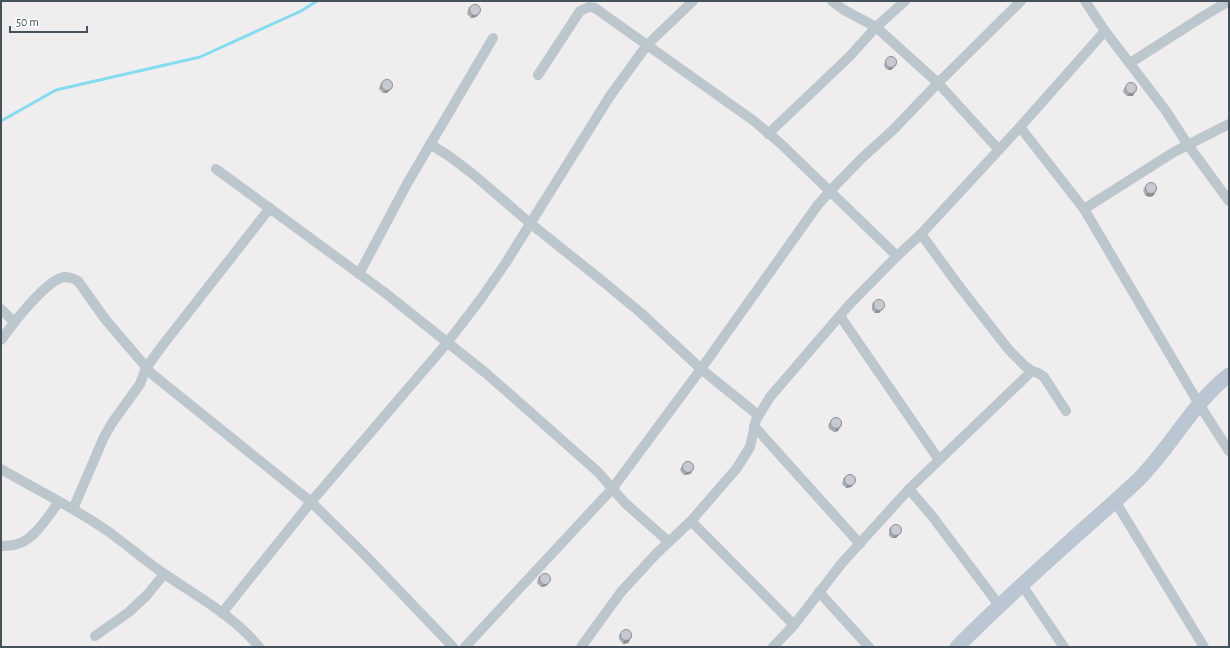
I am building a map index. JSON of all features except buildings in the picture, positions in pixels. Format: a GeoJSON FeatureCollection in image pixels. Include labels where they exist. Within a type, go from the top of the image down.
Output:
{"type":"FeatureCollection","features":[{"type":"Feature","properties":{"kind":"street"},"geometry":{"type":"LineString","coordinates":[[222,613],[310,502],[447,343],[506,264],[602,108],[647,45],[693,1]]}},
{"type":"Feature","properties":{"kind":"street"},"geometry":{"type":"LineString","coordinates":[[832,1],[844,10],[876,27],[938,83],[999,150]]}},
{"type":"Feature","properties":{"kind":"street"},"geometry":{"type":"LineString","coordinates":[[768,134],[850,56],[876,27],[905,1]]}},
{"type":"Feature","properties":{"kind":"street"},"geometry":{"type":"LineString","coordinates":[[465,647],[612,488],[701,369],[817,206],[862,158],[893,130],[1021,1]]}},
{"type":"Feature","properties":{"kind":"street"},"geometry":{"type":"LineString","coordinates":[[1085,1],[1166,111],[1188,145],[1229,201]]}},
{"type":"Feature","properties":{"kind":"street"},"geometry":{"type":"LineString","coordinates":[[1130,63],[1229,1]]}},
{"type":"Feature","properties":{"kind":"street"},"geometry":{"type":"LineString","coordinates":[[538,75],[577,14],[580,11],[590,7],[595,8],[754,121],[830,191],[897,256]]}},
{"type":"Feature","properties":{"kind":"street"},"geometry":{"type":"LineString","coordinates":[[581,647],[621,592],[691,521],[737,468],[750,447],[754,426],[758,415],[770,397],[840,316],[897,256],[921,234],[1106,31]]}},
{"type":"Feature","properties":{"kind":"street"},"geometry":{"type":"LineString","coordinates":[[359,274],[408,182],[494,38]]}},
{"type":"Feature","properties":{"kind":"street"},"geometry":{"type":"LineString","coordinates":[[1084,208],[1174,152],[1229,124]]}},
{"type":"Feature","properties":{"kind":"street"},"geometry":{"type":"LineString","coordinates":[[1020,127],[1084,208],[1199,404],[1229,451]]}},
{"type":"Feature","properties":{"kind":"street"},"geometry":{"type":"LineString","coordinates":[[430,144],[474,175],[531,224],[635,308],[701,369],[758,415]]}},
{"type":"Feature","properties":{"kind":"street"},"geometry":{"type":"LineString","coordinates":[[216,169],[359,274],[487,374],[598,472],[625,503],[669,542]]}},
{"type":"Feature","properties":{"kind":"street"},"geometry":{"type":"LineString","coordinates":[[73,509],[104,437],[115,418],[140,384],[146,368],[270,208]]}},
{"type":"Feature","properties":{"kind":"street"},"geometry":{"type":"LineString","coordinates":[[921,234],[984,319],[1024,366],[1044,377],[1066,410]]}},
{"type":"Feature","properties":{"kind":"street"},"geometry":{"type":"LineString","coordinates":[[1,340],[14,322],[46,287],[55,280],[63,277],[72,278],[78,281],[105,319],[146,368],[167,387],[310,502],[363,553],[453,647]]}},
{"type":"Feature","properties":{"kind":"street"},"geometry":{"type":"LineString","coordinates":[[1,309],[14,322]]}},
{"type":"Feature","properties":{"kind":"street"},"geometry":{"type":"LineString","coordinates":[[840,316],[939,460]]}},
{"type":"Feature","properties":{"kind":"street"},"geometry":{"type":"LineString","coordinates":[[773,647],[794,625],[842,562],[909,489],[1032,371]]}},
{"type":"Feature","properties":{"kind":"street"},"geometry":{"type":"LineString","coordinates":[[957,647],[999,606],[1138,480],[1158,457],[1199,404],[1220,382],[1229,375]]}},
{"type":"Feature","properties":{"kind":"street"},"geometry":{"type":"LineString","coordinates":[[754,426],[860,544]]}},
{"type":"Feature","properties":{"kind":"street"},"geometry":{"type":"LineString","coordinates":[[1,469],[73,509],[109,532],[164,574],[234,622],[259,647]]}},
{"type":"Feature","properties":{"kind":"street"},"geometry":{"type":"LineString","coordinates":[[909,489],[932,516],[999,606]]}},
{"type":"Feature","properties":{"kind":"street"},"geometry":{"type":"LineString","coordinates":[[1115,501],[1204,647]]}},
{"type":"Feature","properties":{"kind":"street"},"geometry":{"type":"LineString","coordinates":[[1,546],[12,546],[22,543],[31,536],[59,502]]}},
{"type":"Feature","properties":{"kind":"street"},"geometry":{"type":"LineString","coordinates":[[691,521],[794,625]]}},
{"type":"Feature","properties":{"kind":"street"},"geometry":{"type":"LineString","coordinates":[[95,636],[129,612],[148,594],[164,574]]}},
{"type":"Feature","properties":{"kind":"street"},"geometry":{"type":"LineString","coordinates":[[1022,585],[1064,647]]}},
{"type":"Feature","properties":{"kind":"street"},"geometry":{"type":"LineString","coordinates":[[819,592],[869,647]]}},
{"type":"Feature","properties":{"kind":"waterway"},"geometry":{"type":"LineString","coordinates":[[1,121],[56,90],[200,57],[301,11],[317,1]]}}]}
